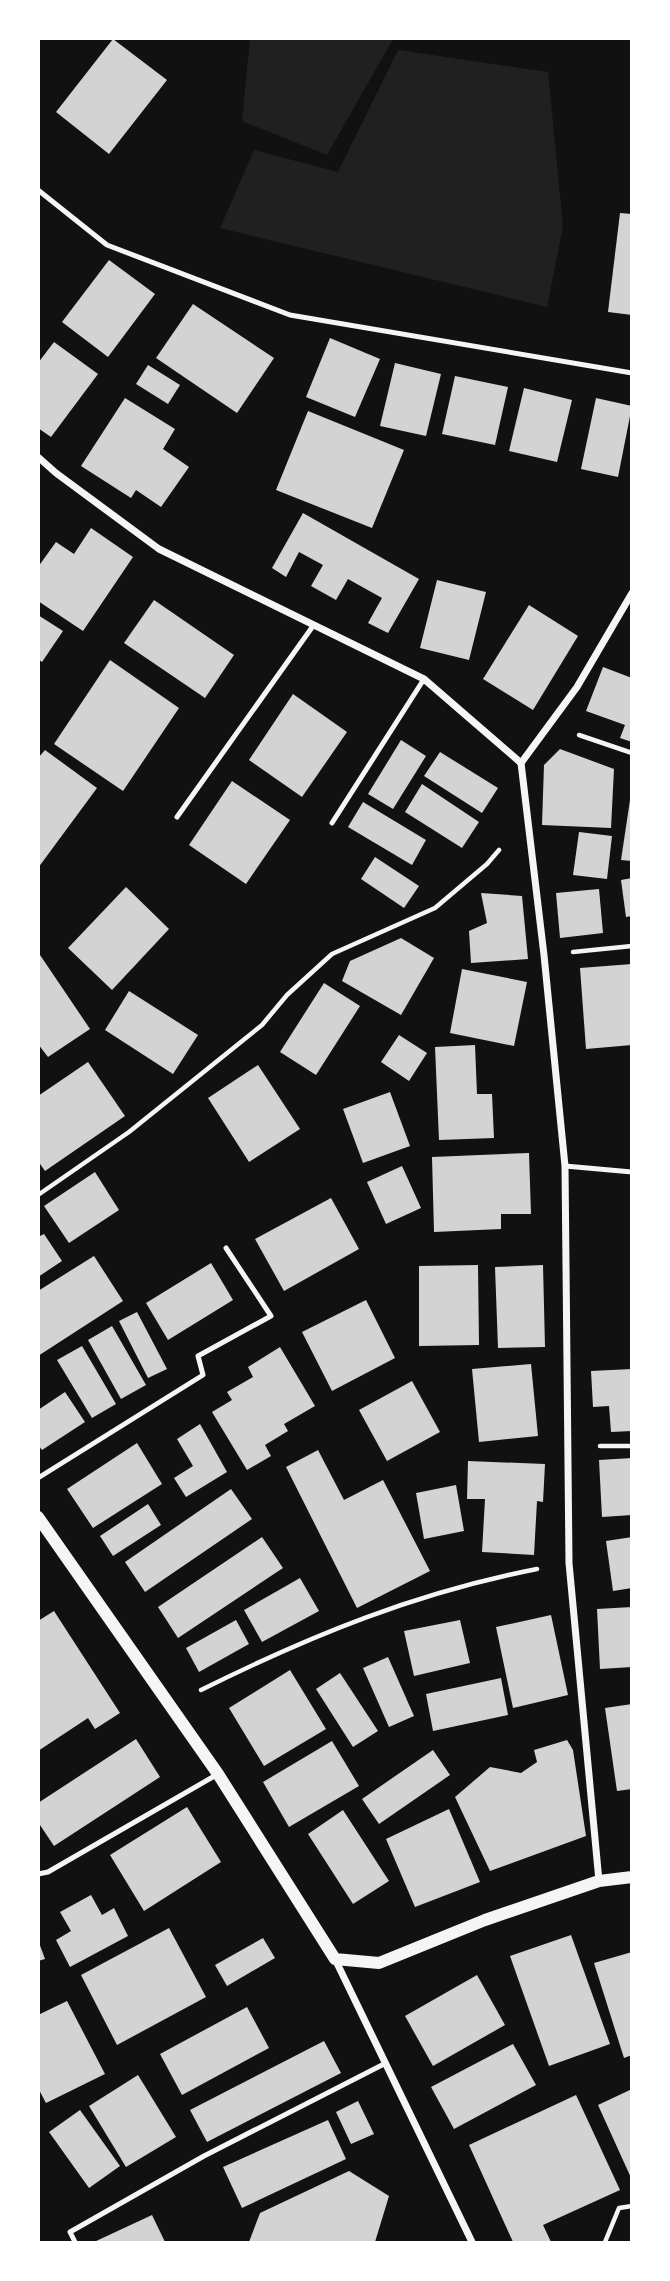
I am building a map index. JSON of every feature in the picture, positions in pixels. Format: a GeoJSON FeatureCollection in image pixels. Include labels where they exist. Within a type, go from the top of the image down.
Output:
{"type":"FeatureCollection","features":[{"type":"Feature","properties":{"kind":"street"},"geometry":{"type":"LineString","coordinates":[[38,457],[159,549],[424,679],[521,763],[565,1166],[569,1563],[599,1881]]}},
{"type":"Feature","properties":{"kind":"street"},"geometry":{"type":"LineString","coordinates":[[521,763],[577,687],[632,593]]}},
{"type":"Feature","properties":{"kind":"street"},"geometry":{"type":"LineString","coordinates":[[38,1517],[218,1774],[335,1959],[472,2242]]}},
{"type":"Feature","properties":{"kind":"street"},"geometry":{"type":"LineString","coordinates":[[335,1959],[379,1963],[485,1920],[599,1881],[632,1877]]}},
{"type":"Feature","properties":{"kind":"lane"},"geometry":{"type":"LineString","coordinates":[[38,190],[107,245],[290,315],[632,373]]}},
{"type":"Feature","properties":{"kind":"lane"},"geometry":{"type":"LineString","coordinates":[[177,817],[313,626]]}},
{"type":"Feature","properties":{"kind":"lane"},"geometry":{"type":"LineString","coordinates":[[332,823],[424,679]]}},
{"type":"Feature","properties":{"kind":"lane"},"geometry":{"type":"LineString","coordinates":[[565,1166],[632,1172]]}},
{"type":"Feature","properties":{"kind":"lane"},"geometry":{"type":"LineString","coordinates":[[38,1478],[204,1375],[198,1356],[271,1316],[226,1248]]}},
{"type":"Feature","properties":{"kind":"lane"},"geometry":{"type":"LineString","coordinates":[[38,1874],[48,1872],[218,1774]]}},
{"type":"Feature","properties":{"kind":"lane"},"geometry":{"type":"LineString","coordinates":[[75,2242],[71,2232],[83,2225],[204,2156],[386,2063]]}},
{"type":"Feature","properties":{"kind":"path"},"geometry":{"type":"LineString","coordinates":[[550,725],[632,753]]}},
{"type":"Feature","properties":{"kind":"path"},"geometry":{"type":"LineString","coordinates":[[38,1195],[129,1132],[262,1025],[287,995],[332,954],[435,908],[487,864],[527,818]]}},
{"type":"Feature","properties":{"kind":"path"},"geometry":{"type":"LineString","coordinates":[[544,955],[632,946]]}},
{"type":"Feature","properties":{"kind":"path"},"geometry":{"type":"LineString","coordinates":[[169,1706],[281,1651],[359,1618],[476,1581],[569,1563]]}},
{"type":"Feature","properties":{"kind":"path"},"geometry":{"type":"LineString","coordinates":[[605,2242],[619,2208],[632,2206]]}},
{"type":"Feature","properties":{"kind":"shaded area"},"geometry":{"type":"Polygon","coordinates":[[[250,38],[393,39],[327,155],[242,121],[250,38]]]}},
{"type":"Feature","properties":{"kind":"shaded area"},"geometry":{"type":"Polygon","coordinates":[[[398,50],[548,72],[563,226],[547,307],[220,228],[254,150],[338,172],[398,50]]]}},
{"type":"Feature","properties":{"kind":"building"},"geometry":{"type":"Polygon","coordinates":[[[113,39],[167,80],[109,154],[56,112],[113,39]]]}},
{"type":"Feature","properties":{"kind":"building"},"geometry":{"type":"Polygon","coordinates":[[[620,213],[632,214],[632,315],[608,312],[620,213]]]}},
{"type":"Feature","properties":{"kind":"building"},"geometry":{"type":"Polygon","coordinates":[[[109,260],[155,294],[108,357],[62,322],[109,260]]]}},
{"type":"Feature","properties":{"kind":"building"},"geometry":{"type":"Polygon","coordinates":[[[193,304],[274,358],[237,413],[156,358],[193,304]]]}},
{"type":"Feature","properties":{"kind":"building"},"geometry":{"type":"Polygon","coordinates":[[[330,338],[380,359],[355,417],[306,397],[330,338]]]}},
{"type":"Feature","properties":{"kind":"building"},"geometry":{"type":"Polygon","coordinates":[[[54,342],[98,374],[51,437],[38,428],[38,363],[54,342]]]}},
{"type":"Feature","properties":{"kind":"building"},"geometry":{"type":"Polygon","coordinates":[[[395,363],[441,374],[426,436],[380,426],[395,363]]]}},
{"type":"Feature","properties":{"kind":"building"},"geometry":{"type":"Polygon","coordinates":[[[148,365],[180,385],[168,404],[136,384],[148,365]]]}},
{"type":"Feature","properties":{"kind":"building"},"geometry":{"type":"Polygon","coordinates":[[[455,376],[508,387],[495,445],[442,434],[455,376]]]}},
{"type":"Feature","properties":{"kind":"building"},"geometry":{"type":"Polygon","coordinates":[[[524,388],[572,400],[557,462],[509,451],[524,388]]]}},
{"type":"Feature","properties":{"kind":"building"},"geometry":{"type":"Polygon","coordinates":[[[125,398],[175,429],[163,449],[189,467],[161,507],[136,490],[131,498],[81,466],[125,398]]]}},
{"type":"Feature","properties":{"kind":"building"},"geometry":{"type":"Polygon","coordinates":[[[596,398],[632,406],[618,477],[581,469],[596,398]]]}},
{"type":"Feature","properties":{"kind":"building"},"geometry":{"type":"Polygon","coordinates":[[[308,411],[404,450],[372,528],[276,490],[308,411]]]}},
{"type":"Feature","properties":{"kind":"building"},"geometry":{"type":"Polygon","coordinates":[[[303,513],[419,579],[388,633],[368,623],[382,598],[348,579],[336,600],[311,586],[323,565],[299,552],[286,577],[272,568],[303,513]]]}},
{"type":"Feature","properties":{"kind":"building"},"geometry":{"type":"Polygon","coordinates":[[[91,528],[133,557],[83,631],[38,601],[38,567],[56,542],[74,554],[91,528]]]}},
{"type":"Feature","properties":{"kind":"building"},"geometry":{"type":"Polygon","coordinates":[[[437,580],[486,592],[469,660],[420,648],[437,580]]]}},
{"type":"Feature","properties":{"kind":"building"},"geometry":{"type":"Polygon","coordinates":[[[154,600],[234,655],[205,698],[124,643],[154,600]]]}},
{"type":"Feature","properties":{"kind":"building"},"geometry":{"type":"Polygon","coordinates":[[[529,605],[578,636],[533,710],[483,679],[529,605]]]}},
{"type":"Feature","properties":{"kind":"building"},"geometry":{"type":"Polygon","coordinates":[[[38,615],[63,631],[42,662],[38,659],[38,615]]]}},
{"type":"Feature","properties":{"kind":"building"},"geometry":{"type":"Polygon","coordinates":[[[110,660],[179,708],[123,791],[54,744],[110,660]]]}},
{"type":"Feature","properties":{"kind":"building"},"geometry":{"type":"Polygon","coordinates":[[[603,667],[632,678],[632,742],[620,738],[625,725],[586,711],[603,667]]]}},
{"type":"Feature","properties":{"kind":"building"},"geometry":{"type":"Polygon","coordinates":[[[293,694],[347,732],[302,797],[249,760],[293,694]]]}},
{"type":"Feature","properties":{"kind":"building"},"geometry":{"type":"Polygon","coordinates":[[[401,740],[426,756],[393,809],[368,794],[401,740]]]}},
{"type":"Feature","properties":{"kind":"building"},"geometry":{"type":"Polygon","coordinates":[[[560,749],[614,769],[611,828],[542,825],[544,765],[560,749]]]}},
{"type":"Feature","properties":{"kind":"building"},"geometry":{"type":"Polygon","coordinates":[[[45,750],[97,788],[38,868],[38,758],[45,750]]]}},
{"type":"Feature","properties":{"kind":"building"},"geometry":{"type":"Polygon","coordinates":[[[440,752],[498,788],[482,813],[424,776],[440,752]]]}},
{"type":"Feature","properties":{"kind":"building"},"geometry":{"type":"Polygon","coordinates":[[[232,781],[290,820],[246,884],[189,845],[232,781]]]}},
{"type":"Feature","properties":{"kind":"building"},"geometry":{"type":"Polygon","coordinates":[[[422,784],[479,822],[462,848],[405,812],[422,784]]]}},
{"type":"Feature","properties":{"kind":"building"},"geometry":{"type":"Polygon","coordinates":[[[632,800],[632,861],[621,860],[632,800]]]}},
{"type":"Feature","properties":{"kind":"building"},"geometry":{"type":"Polygon","coordinates":[[[363,802],[426,840],[412,865],[348,827],[363,802]]]}},
{"type":"Feature","properties":{"kind":"building"},"geometry":{"type":"Polygon","coordinates":[[[579,832],[612,836],[607,879],[573,875],[579,832]]]}},
{"type":"Feature","properties":{"kind":"building"},"geometry":{"type":"Polygon","coordinates":[[[375,857],[419,886],[404,908],[361,879],[375,857]]]}},
{"type":"Feature","properties":{"kind":"building"},"geometry":{"type":"Polygon","coordinates":[[[632,878],[632,916],[626,917],[621,880],[632,878]]]}},
{"type":"Feature","properties":{"kind":"building"},"geometry":{"type":"Polygon","coordinates":[[[126,887],[169,929],[112,990],[68,948],[126,887]]]}},
{"type":"Feature","properties":{"kind":"building"},"geometry":{"type":"Polygon","coordinates":[[[599,889],[603,933],[560,938],[556,893],[599,889]]]}},
{"type":"Feature","properties":{"kind":"building"},"geometry":{"type":"Polygon","coordinates":[[[481,893],[522,896],[528,959],[471,963],[469,931],[487,923],[481,893]]]}},
{"type":"Feature","properties":{"kind":"building"},"geometry":{"type":"Polygon","coordinates":[[[401,938],[434,958],[401,1015],[342,981],[350,961],[401,938]]]}},
{"type":"Feature","properties":{"kind":"building"},"geometry":{"type":"Polygon","coordinates":[[[38,952],[90,1029],[48,1057],[38,1044],[38,952]]]}},
{"type":"Feature","properties":{"kind":"building"},"geometry":{"type":"Polygon","coordinates":[[[632,964],[632,1045],[586,1049],[580,968],[632,964]]]}},
{"type":"Feature","properties":{"kind":"building"},"geometry":{"type":"Polygon","coordinates":[[[462,969],[527,982],[514,1046],[450,1033],[462,969]]]}},
{"type":"Feature","properties":{"kind":"building"},"geometry":{"type":"Polygon","coordinates":[[[324,983],[360,1006],[316,1075],[280,1052],[324,983]]]}},
{"type":"Feature","properties":{"kind":"building"},"geometry":{"type":"Polygon","coordinates":[[[129,991],[198,1035],[173,1074],[105,1030],[129,991]]]}},
{"type":"Feature","properties":{"kind":"building"},"geometry":{"type":"Polygon","coordinates":[[[399,1035],[427,1053],[409,1081],[381,1062],[399,1035]]]}},
{"type":"Feature","properties":{"kind":"building"},"geometry":{"type":"Polygon","coordinates":[[[475,1045],[477,1094],[492,1094],[494,1138],[439,1140],[435,1047],[475,1045]]]}},
{"type":"Feature","properties":{"kind":"building"},"geometry":{"type":"Polygon","coordinates":[[[88,1062],[125,1116],[45,1171],[38,1161],[38,1096],[88,1062]]]}},
{"type":"Feature","properties":{"kind":"building"},"geometry":{"type":"Polygon","coordinates":[[[258,1065],[300,1129],[249,1162],[208,1098],[258,1065]]]}},
{"type":"Feature","properties":{"kind":"building"},"geometry":{"type":"Polygon","coordinates":[[[390,1092],[410,1146],[363,1163],[343,1109],[390,1092]]]}},
{"type":"Feature","properties":{"kind":"building"},"geometry":{"type":"Polygon","coordinates":[[[529,1153],[531,1214],[501,1214],[501,1229],[434,1232],[432,1157],[529,1153]]]}},
{"type":"Feature","properties":{"kind":"building"},"geometry":{"type":"Polygon","coordinates":[[[402,1166],[421,1208],[386,1224],[367,1182],[402,1166]]]}},
{"type":"Feature","properties":{"kind":"building"},"geometry":{"type":"Polygon","coordinates":[[[95,1172],[119,1210],[69,1243],[44,1206],[95,1172]]]}},
{"type":"Feature","properties":{"kind":"building"},"geometry":{"type":"Polygon","coordinates":[[[331,1198],[359,1249],[284,1291],[255,1239],[331,1198]]]}},
{"type":"Feature","properties":{"kind":"building"},"geometry":{"type":"Polygon","coordinates":[[[44,1234],[62,1261],[38,1277],[38,1237],[44,1234]]]}},
{"type":"Feature","properties":{"kind":"building"},"geometry":{"type":"Polygon","coordinates":[[[94,1256],[123,1301],[38,1356],[38,1291],[94,1256]]]}},
{"type":"Feature","properties":{"kind":"building"},"geometry":{"type":"Polygon","coordinates":[[[211,1263],[233,1300],[168,1340],[146,1303],[211,1263]]]}},
{"type":"Feature","properties":{"kind":"building"},"geometry":{"type":"Polygon","coordinates":[[[478,1265],[479,1345],[419,1346],[419,1266],[478,1265]]]}},
{"type":"Feature","properties":{"kind":"building"},"geometry":{"type":"Polygon","coordinates":[[[543,1265],[545,1347],[498,1348],[495,1267],[543,1265]]]}},
{"type":"Feature","properties":{"kind":"building"},"geometry":{"type":"Polygon","coordinates":[[[366,1300],[395,1358],[332,1391],[302,1332],[366,1300]]]}},
{"type":"Feature","properties":{"kind":"building"},"geometry":{"type":"Polygon","coordinates":[[[137,1312],[167,1369],[148,1378],[119,1321],[137,1312]]]}},
{"type":"Feature","properties":{"kind":"building"},"geometry":{"type":"Polygon","coordinates":[[[112,1326],[146,1385],[121,1399],[88,1340],[112,1326]]]}},
{"type":"Feature","properties":{"kind":"building"},"geometry":{"type":"Polygon","coordinates":[[[82,1346],[116,1404],[92,1418],[57,1360],[82,1346]]]}},
{"type":"Feature","properties":{"kind":"building"},"geometry":{"type":"Polygon","coordinates":[[[280,1347],[315,1406],[284,1424],[288,1431],[265,1445],[271,1456],[247,1470],[212,1412],[232,1400],[227,1392],[253,1377],[248,1367],[280,1347]]]}},
{"type":"Feature","properties":{"kind":"building"},"geometry":{"type":"Polygon","coordinates":[[[531,1364],[538,1436],[479,1442],[472,1369],[531,1364]]]}},
{"type":"Feature","properties":{"kind":"building"},"geometry":{"type":"Polygon","coordinates":[[[632,1369],[632,1431],[611,1432],[609,1406],[593,1407],[591,1371],[632,1369]]]}},
{"type":"Feature","properties":{"kind":"building"},"geometry":{"type":"Polygon","coordinates":[[[412,1381],[440,1432],[387,1461],[359,1410],[412,1381]]]}},
{"type":"Feature","properties":{"kind":"building"},"geometry":{"type":"Polygon","coordinates":[[[65,1392],[85,1422],[42,1450],[38,1445],[38,1410],[65,1392]]]}},
{"type":"Feature","properties":{"kind":"building"},"geometry":{"type":"Polygon","coordinates":[[[200,1424],[227,1472],[186,1497],[174,1478],[193,1466],[177,1439],[200,1424]]]}},
{"type":"Feature","properties":{"kind":"building"},"geometry":{"type":"Polygon","coordinates":[[[137,1443],[162,1484],[93,1528],[67,1489],[137,1443]]]}},
{"type":"Feature","properties":{"kind":"building"},"geometry":{"type":"Polygon","coordinates":[[[318,1450],[344,1500],[383,1480],[430,1571],[357,1608],[286,1467],[318,1450]]]}},
{"type":"Feature","properties":{"kind":"building"},"geometry":{"type":"Polygon","coordinates":[[[632,1458],[632,1515],[602,1517],[599,1460],[632,1458]]]}},
{"type":"Feature","properties":{"kind":"building"},"geometry":{"type":"Polygon","coordinates":[[[468,1461],[545,1464],[543,1502],[537,1501],[534,1555],[482,1552],[485,1499],[467,1499],[468,1461]]]}},
{"type":"Feature","properties":{"kind":"building"},"geometry":{"type":"Polygon","coordinates":[[[456,1485],[464,1531],[424,1539],[416,1493],[456,1485]]]}},
{"type":"Feature","properties":{"kind":"building"},"geometry":{"type":"Polygon","coordinates":[[[231,1489],[252,1519],[145,1592],[125,1562],[231,1489]]]}},
{"type":"Feature","properties":{"kind":"building"},"geometry":{"type":"Polygon","coordinates":[[[148,1504],[161,1525],[113,1556],[100,1536],[148,1504]]]}},
{"type":"Feature","properties":{"kind":"building"},"geometry":{"type":"Polygon","coordinates":[[[262,1537],[283,1568],[178,1638],[158,1607],[262,1537]]]}},
{"type":"Feature","properties":{"kind":"building"},"geometry":{"type":"Polygon","coordinates":[[[632,1537],[632,1588],[613,1591],[606,1541],[632,1537]]]}},
{"type":"Feature","properties":{"kind":"building"},"geometry":{"type":"Polygon","coordinates":[[[300,1578],[319,1611],[262,1642],[244,1610],[300,1578]]]}},
{"type":"Feature","properties":{"kind":"building"},"geometry":{"type":"Polygon","coordinates":[[[632,1607],[632,1667],[600,1669],[597,1609],[632,1607]]]}},
{"type":"Feature","properties":{"kind":"building"},"geometry":{"type":"Polygon","coordinates":[[[54,1611],[120,1713],[95,1729],[88,1718],[38,1751],[38,1621],[54,1611]]]}},
{"type":"Feature","properties":{"kind":"building"},"geometry":{"type":"Polygon","coordinates":[[[551,1615],[568,1695],[513,1708],[496,1627],[551,1615]]]}},
{"type":"Feature","properties":{"kind":"building"},"geometry":{"type":"Polygon","coordinates":[[[236,1620],[249,1644],[199,1672],[186,1648],[236,1620]]]}},
{"type":"Feature","properties":{"kind":"building"},"geometry":{"type":"Polygon","coordinates":[[[460,1620],[470,1663],[414,1676],[404,1631],[460,1620]]]}},
{"type":"Feature","properties":{"kind":"building"},"geometry":{"type":"Polygon","coordinates":[[[388,1657],[414,1716],[389,1727],[363,1668],[388,1657]]]}},
{"type":"Feature","properties":{"kind":"building"},"geometry":{"type":"Polygon","coordinates":[[[290,1670],[326,1729],[264,1766],[229,1708],[290,1670]]]}},
{"type":"Feature","properties":{"kind":"building"},"geometry":{"type":"Polygon","coordinates":[[[340,1673],[378,1731],[353,1747],[316,1689],[340,1673]]]}},
{"type":"Feature","properties":{"kind":"building"},"geometry":{"type":"Polygon","coordinates":[[[501,1678],[508,1715],[433,1731],[426,1694],[501,1678]]]}},
{"type":"Feature","properties":{"kind":"building"},"geometry":{"type":"Polygon","coordinates":[[[632,1704],[632,1789],[617,1791],[605,1708],[632,1704]]]}},
{"type":"Feature","properties":{"kind":"building"},"geometry":{"type":"Polygon","coordinates":[[[136,1739],[160,1777],[54,1846],[38,1822],[38,1803],[136,1739]]]}},
{"type":"Feature","properties":{"kind":"building"},"geometry":{"type":"Polygon","coordinates":[[[567,1740],[573,1750],[586,1836],[490,1871],[455,1797],[490,1767],[521,1773],[537,1762],[534,1750],[567,1740]]]}},
{"type":"Feature","properties":{"kind":"building"},"geometry":{"type":"Polygon","coordinates":[[[332,1741],[359,1786],[289,1827],[263,1782],[332,1741]]]}},
{"type":"Feature","properties":{"kind":"building"},"geometry":{"type":"Polygon","coordinates":[[[433,1750],[450,1775],[379,1824],[362,1799],[433,1750]]]}},
{"type":"Feature","properties":{"kind":"building"},"geometry":{"type":"Polygon","coordinates":[[[187,1807],[221,1862],[144,1911],[110,1855],[187,1807]]]}},
{"type":"Feature","properties":{"kind":"building"},"geometry":{"type":"Polygon","coordinates":[[[449,1809],[480,1882],[415,1907],[386,1839],[449,1809]]]}},
{"type":"Feature","properties":{"kind":"building"},"geometry":{"type":"Polygon","coordinates":[[[343,1810],[389,1881],[353,1904],[308,1834],[343,1810]]]}},
{"type":"Feature","properties":{"kind":"building"},"geometry":{"type":"Polygon","coordinates":[[[91,1895],[102,1915],[114,1908],[128,1936],[70,1967],[56,1940],[71,1931],[60,1912],[91,1895]]]}},
{"type":"Feature","properties":{"kind":"building"},"geometry":{"type":"Polygon","coordinates":[[[169,1928],[206,1997],[117,2045],[81,1975],[169,1928]]]}},
{"type":"Feature","properties":{"kind":"building"},"geometry":{"type":"Polygon","coordinates":[[[571,1935],[610,2044],[549,2066],[510,1956],[571,1935]]]}},
{"type":"Feature","properties":{"kind":"building"},"geometry":{"type":"Polygon","coordinates":[[[263,1938],[275,1958],[227,1986],[215,1965],[263,1938]]]}},
{"type":"Feature","properties":{"kind":"building"},"geometry":{"type":"Polygon","coordinates":[[[38,1940],[45,1959],[38,1961],[38,1940]]]}},
{"type":"Feature","properties":{"kind":"building"},"geometry":{"type":"Polygon","coordinates":[[[632,1952],[632,2055],[624,2058],[594,1963],[632,1952]]]}},
{"type":"Feature","properties":{"kind":"building"},"geometry":{"type":"Polygon","coordinates":[[[477,1975],[505,2025],[433,2066],[405,2016],[477,1975]]]}},
{"type":"Feature","properties":{"kind":"building"},"geometry":{"type":"Polygon","coordinates":[[[67,2001],[105,2074],[46,2103],[38,2088],[38,2015],[67,2001]]]}},
{"type":"Feature","properties":{"kind":"building"},"geometry":{"type":"Polygon","coordinates":[[[247,2007],[269,2048],[182,2095],[160,2054],[247,2007]]]}},
{"type":"Feature","properties":{"kind":"building"},"geometry":{"type":"Polygon","coordinates":[[[324,2041],[341,2073],[207,2142],[190,2110],[324,2041]]]}},
{"type":"Feature","properties":{"kind":"building"},"geometry":{"type":"Polygon","coordinates":[[[513,2044],[536,2085],[454,2129],[431,2087],[513,2044]]]}},
{"type":"Feature","properties":{"kind":"building"},"geometry":{"type":"Polygon","coordinates":[[[138,2075],[176,2137],[126,2167],[89,2106],[138,2075]]]}},
{"type":"Feature","properties":{"kind":"building"},"geometry":{"type":"Polygon","coordinates":[[[632,2089],[632,2180],[598,2105],[632,2089]]]}},
{"type":"Feature","properties":{"kind":"building"},"geometry":{"type":"Polygon","coordinates":[[[576,2095],[620,2190],[543,2225],[551,2242],[513,2242],[469,2145],[576,2095]]]}},
{"type":"Feature","properties":{"kind":"building"},"geometry":{"type":"Polygon","coordinates":[[[358,2101],[374,2134],[351,2144],[336,2112],[358,2101]]]}},
{"type":"Feature","properties":{"kind":"building"},"geometry":{"type":"Polygon","coordinates":[[[80,2110],[120,2166],[89,2188],[49,2132],[80,2110]]]}},
{"type":"Feature","properties":{"kind":"building"},"geometry":{"type":"Polygon","coordinates":[[[328,2120],[346,2159],[242,2208],[223,2167],[328,2120]]]}},
{"type":"Feature","properties":{"kind":"building"},"geometry":{"type":"Polygon","coordinates":[[[349,2171],[389,2196],[375,2242],[249,2242],[260,2213],[349,2171]]]}},
{"type":"Feature","properties":{"kind":"building"},"geometry":{"type":"Polygon","coordinates":[[[152,2215],[165,2242],[94,2242],[152,2215]]]}}]}
